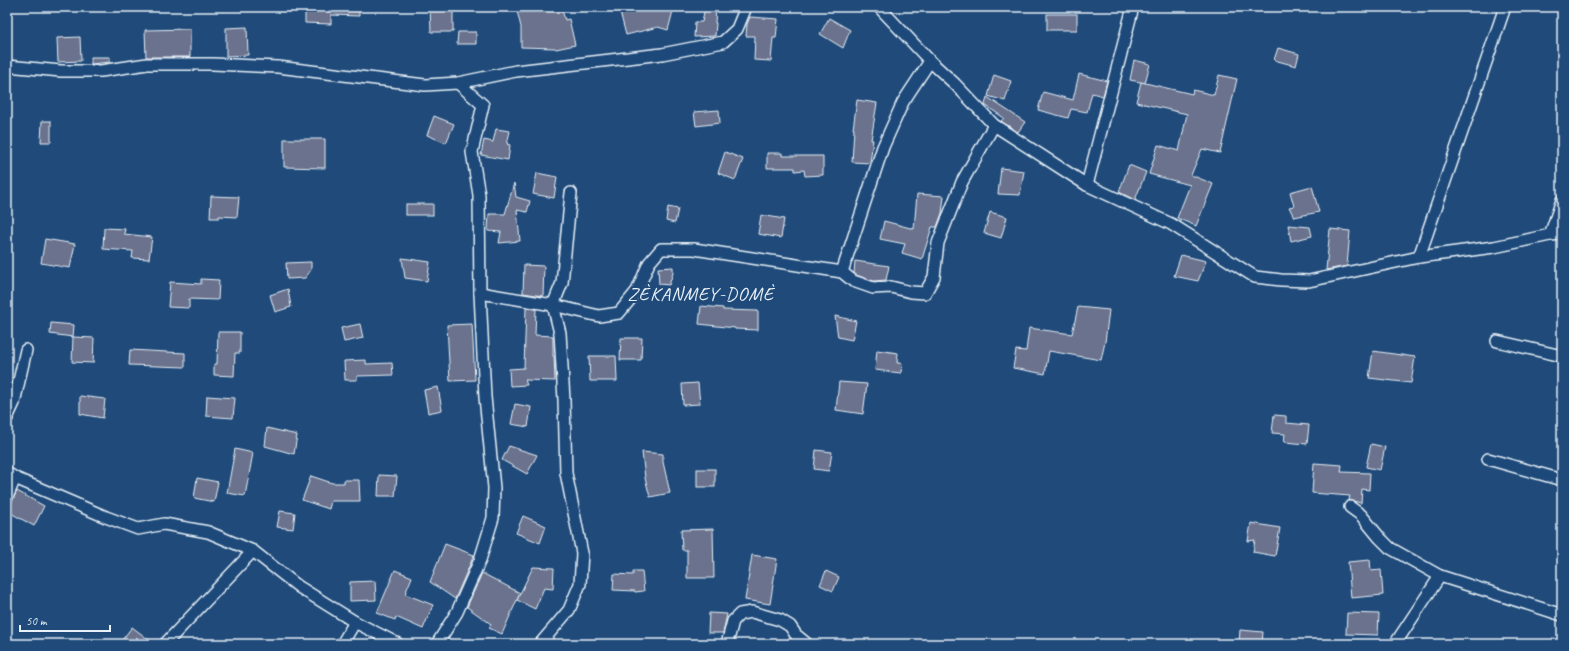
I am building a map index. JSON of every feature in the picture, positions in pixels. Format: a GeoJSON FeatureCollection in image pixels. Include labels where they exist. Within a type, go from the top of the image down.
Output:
{"type":"FeatureCollection","features":[{"type":"Feature","properties":{"kind":"street"},"geometry":{"type":"LineString","coordinates":[[7,66],[62,71],[101,71],[147,64],[213,64],[278,67],[425,85],[458,83],[516,71],[662,54],[723,42],[737,29],[746,7]]}},
{"type":"Feature","properties":{"kind":"street"},"geometry":{"type":"LineString","coordinates":[[879,7],[994,125],[1087,185],[1171,224],[1255,277],[1309,281],[1418,257],[1494,247],[1550,235],[1562,234]]}},
{"type":"Feature","properties":{"kind":"street"},"geometry":{"type":"LineString","coordinates":[[1087,185],[1133,7]]}},
{"type":"Feature","properties":{"kind":"street"},"geometry":{"type":"LineString","coordinates":[[1418,257],[1505,7]]}},
{"type":"Feature","properties":{"kind":"street"},"geometry":{"type":"LineString","coordinates":[[842,272],[866,195],[886,140],[903,102],[930,61]]}},
{"type":"Feature","properties":{"kind":"street"},"geometry":{"type":"LineString","coordinates":[[437,644],[457,612],[480,560],[493,518],[494,488],[485,397],[480,293],[479,195],[472,152],[483,105],[458,83]]}},
{"type":"Feature","properties":{"kind":"street"},"geometry":{"type":"LineString","coordinates":[[480,293],[553,305],[599,316],[618,313],[636,291],[649,263],[661,250],[694,250],[842,272],[853,281],[873,288],[891,287],[911,292],[925,293],[934,277],[938,243],[962,182],[994,125]]}},
{"type":"Feature","properties":{"kind":"street"},"geometry":{"type":"LineString","coordinates":[[540,644],[569,610],[580,584],[582,554],[566,473],[560,333],[553,305],[562,283],[571,193]]}},
{"type":"Feature","properties":{"kind":"street"},"geometry":{"type":"LineString","coordinates":[[1550,235],[1562,200]]}},
{"type":"Feature","properties":{"kind":"street"},"geometry":{"type":"LineString","coordinates":[[1497,341],[1562,356]]}},
{"type":"Feature","properties":{"kind":"street"},"geometry":{"type":"LineString","coordinates":[[7,418],[14,403],[26,350]]}},
{"type":"Feature","properties":{"kind":"street"},"geometry":{"type":"LineString","coordinates":[[1488,460],[1562,480]]}},
{"type":"Feature","properties":{"kind":"street"},"geometry":{"type":"LineString","coordinates":[[7,497],[11,475],[106,517],[138,529],[164,524],[208,532],[253,551],[299,587],[355,622],[398,644]]}},
{"type":"Feature","properties":{"kind":"street"},"geometry":{"type":"LineString","coordinates":[[1350,507],[1361,515],[1390,548],[1440,576],[1562,615]]}},
{"type":"Feature","properties":{"kind":"street"},"geometry":{"type":"LineString","coordinates":[[166,644],[253,551]]}},
{"type":"Feature","properties":{"kind":"street"},"geometry":{"type":"LineString","coordinates":[[1395,644],[1440,576]]}},
{"type":"Feature","properties":{"kind":"street"},"geometry":{"type":"LineString","coordinates":[[727,644],[732,621],[740,614],[752,612],[780,620],[790,626],[796,635],[807,644]]}},
{"type":"Feature","properties":{"kind":"street"},"geometry":{"type":"LineString","coordinates":[[342,644],[355,622]]}},
{"type":"Feature","properties":{"kind":"building"},"geometry":{"type":"Polygon","coordinates":[[[305,7],[359,7],[359,16],[331,15],[331,24],[305,23],[305,7]]]}},
{"type":"Feature","properties":{"kind":"building"},"geometry":{"type":"Polygon","coordinates":[[[430,7],[453,7],[453,32],[431,32],[430,7]]]}},
{"type":"Feature","properties":{"kind":"building"},"geometry":{"type":"Polygon","coordinates":[[[516,7],[561,7],[565,20],[569,19],[575,45],[556,49],[521,47],[521,27],[516,7]]]}},
{"type":"Feature","properties":{"kind":"building"},"geometry":{"type":"Polygon","coordinates":[[[674,7],[668,30],[658,27],[626,35],[619,8],[674,7]]]}},
{"type":"Feature","properties":{"kind":"building"},"geometry":{"type":"Polygon","coordinates":[[[705,7],[716,7],[715,36],[694,37],[695,22],[702,22],[705,7]]]}},
{"type":"Feature","properties":{"kind":"building"},"geometry":{"type":"Polygon","coordinates":[[[1047,14],[1077,14],[1077,30],[1047,30],[1047,14]]]}},
{"type":"Feature","properties":{"kind":"building"},"geometry":{"type":"Polygon","coordinates":[[[750,17],[778,19],[776,38],[773,38],[771,61],[754,60],[755,36],[746,36],[747,24],[750,17]]]}},
{"type":"Feature","properties":{"kind":"building"},"geometry":{"type":"Polygon","coordinates":[[[829,18],[850,30],[843,48],[820,34],[829,18]]]}},
{"type":"Feature","properties":{"kind":"building"},"geometry":{"type":"Polygon","coordinates":[[[247,27],[248,55],[226,56],[226,28],[247,27]]]}},
{"type":"Feature","properties":{"kind":"building"},"geometry":{"type":"Polygon","coordinates":[[[190,29],[190,57],[146,57],[145,30],[190,29]]]}},
{"type":"Feature","properties":{"kind":"building"},"geometry":{"type":"Polygon","coordinates":[[[458,32],[476,32],[476,44],[457,44],[458,32]]]}},
{"type":"Feature","properties":{"kind":"building"},"geometry":{"type":"Polygon","coordinates":[[[80,37],[81,61],[58,62],[57,38],[80,37]]]}},
{"type":"Feature","properties":{"kind":"building"},"geometry":{"type":"Polygon","coordinates":[[[1278,48],[1299,54],[1296,66],[1274,60],[1278,48]]]}},
{"type":"Feature","properties":{"kind":"building"},"geometry":{"type":"Polygon","coordinates":[[[91,57],[110,57],[110,62],[91,64],[91,57]]]}},
{"type":"Feature","properties":{"kind":"building"},"geometry":{"type":"Polygon","coordinates":[[[1134,60],[1150,64],[1145,83],[1130,80],[1134,60]]]}},
{"type":"Feature","properties":{"kind":"building"},"geometry":{"type":"Polygon","coordinates":[[[1079,74],[1107,81],[1103,96],[1092,93],[1087,112],[1071,109],[1068,118],[1038,110],[1043,92],[1073,100],[1079,74]]]}},
{"type":"Feature","properties":{"kind":"building"},"geometry":{"type":"Polygon","coordinates":[[[994,75],[1011,81],[1005,101],[988,96],[994,75]]]}},
{"type":"Feature","properties":{"kind":"building"},"geometry":{"type":"Polygon","coordinates":[[[1219,75],[1237,79],[1220,153],[1202,149],[1191,175],[1213,184],[1196,226],[1177,218],[1190,185],[1149,174],[1158,145],[1179,151],[1187,114],[1136,102],[1141,82],[1192,94],[1193,90],[1214,95],[1219,75]]]}},
{"type":"Feature","properties":{"kind":"building"},"geometry":{"type":"Polygon","coordinates":[[[987,97],[1025,122],[1018,132],[1001,121],[1004,118],[985,105],[987,97]]]}},
{"type":"Feature","properties":{"kind":"building"},"geometry":{"type":"Polygon","coordinates":[[[857,100],[877,103],[871,140],[873,140],[870,163],[852,162],[853,129],[857,100]]]}},
{"type":"Feature","properties":{"kind":"building"},"geometry":{"type":"Polygon","coordinates":[[[719,110],[720,123],[696,126],[694,112],[719,110]]]}},
{"type":"Feature","properties":{"kind":"building"},"geometry":{"type":"Polygon","coordinates":[[[434,116],[454,124],[446,143],[427,135],[434,116]]]}},
{"type":"Feature","properties":{"kind":"building"},"geometry":{"type":"Polygon","coordinates":[[[42,121],[51,121],[51,142],[41,142],[42,121]]]}},
{"type":"Feature","properties":{"kind":"building"},"geometry":{"type":"Polygon","coordinates":[[[496,129],[510,131],[507,144],[510,145],[508,160],[481,155],[484,140],[493,142],[496,129]]]}},
{"type":"Feature","properties":{"kind":"building"},"geometry":{"type":"Polygon","coordinates":[[[284,139],[325,139],[325,168],[284,167],[284,139]]]}},
{"type":"Feature","properties":{"kind":"building"},"geometry":{"type":"Polygon","coordinates":[[[725,152],[743,159],[735,180],[718,173],[725,152]]]}},
{"type":"Feature","properties":{"kind":"building"},"geometry":{"type":"Polygon","coordinates":[[[767,153],[782,153],[782,156],[823,156],[823,175],[805,176],[804,170],[795,171],[795,168],[767,168],[767,153]]]}},
{"type":"Feature","properties":{"kind":"building"},"geometry":{"type":"Polygon","coordinates":[[[1129,165],[1146,172],[1135,200],[1119,192],[1129,165]]]}},
{"type":"Feature","properties":{"kind":"building"},"geometry":{"type":"Polygon","coordinates":[[[1001,168],[1024,171],[1020,195],[998,194],[1001,168]]]}},
{"type":"Feature","properties":{"kind":"building"},"geometry":{"type":"Polygon","coordinates":[[[537,173],[557,177],[554,198],[533,194],[537,173]]]}},
{"type":"Feature","properties":{"kind":"building"},"geometry":{"type":"Polygon","coordinates":[[[514,183],[516,197],[530,201],[527,212],[517,210],[520,241],[499,243],[501,232],[488,231],[489,214],[505,214],[514,183]]]}},
{"type":"Feature","properties":{"kind":"building"},"geometry":{"type":"Polygon","coordinates":[[[1312,186],[1319,212],[1294,217],[1289,207],[1294,206],[1290,192],[1312,186]]]}},
{"type":"Feature","properties":{"kind":"building"},"geometry":{"type":"Polygon","coordinates":[[[917,194],[944,196],[942,213],[937,227],[932,227],[922,259],[902,253],[905,244],[880,239],[884,221],[914,229],[917,194]]]}},
{"type":"Feature","properties":{"kind":"building"},"geometry":{"type":"Polygon","coordinates":[[[211,196],[239,197],[237,217],[219,216],[219,218],[210,218],[211,196]]]}},
{"type":"Feature","properties":{"kind":"building"},"geometry":{"type":"Polygon","coordinates":[[[406,204],[433,204],[433,215],[406,215],[406,204]]]}},
{"type":"Feature","properties":{"kind":"building"},"geometry":{"type":"Polygon","coordinates":[[[668,207],[678,209],[675,223],[666,221],[668,207]]]}},
{"type":"Feature","properties":{"kind":"building"},"geometry":{"type":"Polygon","coordinates":[[[990,212],[1007,217],[1001,238],[984,233],[990,212]]]}},
{"type":"Feature","properties":{"kind":"building"},"geometry":{"type":"Polygon","coordinates":[[[761,215],[784,219],[781,238],[758,234],[761,215]]]}},
{"type":"Feature","properties":{"kind":"building"},"geometry":{"type":"Polygon","coordinates":[[[1288,225],[1310,227],[1312,236],[1291,241],[1288,225]]]}},
{"type":"Feature","properties":{"kind":"building"},"geometry":{"type":"Polygon","coordinates":[[[104,228],[125,229],[124,234],[152,237],[149,259],[132,258],[133,251],[103,249],[104,228]]]}},
{"type":"Feature","properties":{"kind":"building"},"geometry":{"type":"Polygon","coordinates":[[[1330,229],[1350,231],[1347,266],[1326,270],[1330,229]]]}},
{"type":"Feature","properties":{"kind":"building"},"geometry":{"type":"Polygon","coordinates":[[[45,239],[75,244],[70,268],[41,263],[45,239]]]}},
{"type":"Feature","properties":{"kind":"building"},"geometry":{"type":"Polygon","coordinates":[[[1181,255],[1206,261],[1198,281],[1174,276],[1181,255]]]}},
{"type":"Feature","properties":{"kind":"building"},"geometry":{"type":"Polygon","coordinates":[[[402,258],[430,262],[427,281],[405,278],[402,258]]]}},
{"type":"Feature","properties":{"kind":"building"},"geometry":{"type":"Polygon","coordinates":[[[855,261],[889,266],[886,280],[874,281],[856,275],[854,273],[855,261]]]}},
{"type":"Feature","properties":{"kind":"building"},"geometry":{"type":"Polygon","coordinates":[[[311,262],[311,270],[305,278],[287,279],[286,263],[311,262]]]}},
{"type":"Feature","properties":{"kind":"building"},"geometry":{"type":"Polygon","coordinates":[[[524,265],[544,266],[543,296],[523,293],[524,265]]]}},
{"type":"Feature","properties":{"kind":"building"},"geometry":{"type":"Polygon","coordinates":[[[673,267],[673,273],[669,285],[659,284],[658,268],[673,267]]]}},
{"type":"Feature","properties":{"kind":"building"},"geometry":{"type":"Polygon","coordinates":[[[201,279],[219,280],[218,300],[189,299],[189,308],[168,307],[170,282],[201,284],[201,279]]]}},
{"type":"Feature","properties":{"kind":"building"},"geometry":{"type":"Polygon","coordinates":[[[288,289],[291,307],[275,312],[270,295],[288,289]]]}},
{"type":"Feature","properties":{"kind":"building"},"geometry":{"type":"Polygon","coordinates":[[[701,306],[723,308],[723,310],[758,311],[758,330],[735,329],[699,324],[701,306]]]}},
{"type":"Feature","properties":{"kind":"building"},"geometry":{"type":"Polygon","coordinates":[[[1078,307],[1109,310],[1101,360],[1049,351],[1045,374],[1013,368],[1016,350],[1026,351],[1029,328],[1072,334],[1078,307]]]}},
{"type":"Feature","properties":{"kind":"building"},"geometry":{"type":"Polygon","coordinates":[[[526,308],[536,309],[535,335],[553,336],[555,381],[525,380],[527,385],[510,386],[509,369],[524,368],[526,308]]]}},
{"type":"Feature","properties":{"kind":"building"},"geometry":{"type":"Polygon","coordinates":[[[835,316],[856,321],[852,340],[838,337],[835,316]]]}},
{"type":"Feature","properties":{"kind":"building"},"geometry":{"type":"Polygon","coordinates":[[[51,323],[74,325],[73,337],[50,334],[51,323]]]}},
{"type":"Feature","properties":{"kind":"building"},"geometry":{"type":"Polygon","coordinates":[[[360,324],[363,338],[344,342],[341,328],[360,324]]]}},
{"type":"Feature","properties":{"kind":"building"},"geometry":{"type":"Polygon","coordinates":[[[472,324],[475,380],[450,381],[447,325],[472,324]]]}},
{"type":"Feature","properties":{"kind":"building"},"geometry":{"type":"Polygon","coordinates":[[[218,332],[240,332],[240,353],[235,353],[234,376],[214,375],[214,364],[217,364],[218,332]]]}},
{"type":"Feature","properties":{"kind":"building"},"geometry":{"type":"Polygon","coordinates":[[[73,337],[94,338],[93,363],[72,362],[73,337]]]}},
{"type":"Feature","properties":{"kind":"building"},"geometry":{"type":"Polygon","coordinates":[[[621,338],[642,338],[641,360],[620,360],[621,338]]]}},
{"type":"Feature","properties":{"kind":"building"},"geometry":{"type":"Polygon","coordinates":[[[130,350],[185,353],[185,367],[129,365],[130,350]]]}},
{"type":"Feature","properties":{"kind":"building"},"geometry":{"type":"Polygon","coordinates":[[[877,350],[898,353],[897,363],[902,363],[901,373],[875,370],[877,350]]]}},
{"type":"Feature","properties":{"kind":"building"},"geometry":{"type":"Polygon","coordinates":[[[1373,351],[1415,357],[1411,383],[1369,378],[1373,351]]]}},
{"type":"Feature","properties":{"kind":"building"},"geometry":{"type":"Polygon","coordinates":[[[589,356],[616,356],[617,381],[590,381],[589,356]]]}},
{"type":"Feature","properties":{"kind":"building"},"geometry":{"type":"Polygon","coordinates":[[[366,360],[366,364],[392,363],[393,375],[357,376],[357,380],[345,380],[344,361],[366,360]]]}},
{"type":"Feature","properties":{"kind":"building"},"geometry":{"type":"Polygon","coordinates":[[[839,382],[867,384],[863,414],[836,410],[839,382]]]}},
{"type":"Feature","properties":{"kind":"building"},"geometry":{"type":"Polygon","coordinates":[[[698,383],[700,404],[683,405],[682,384],[698,383]]]}},
{"type":"Feature","properties":{"kind":"building"},"geometry":{"type":"Polygon","coordinates":[[[438,387],[442,410],[428,413],[424,390],[438,387]]]}},
{"type":"Feature","properties":{"kind":"building"},"geometry":{"type":"Polygon","coordinates":[[[80,396],[105,399],[103,418],[80,414],[80,396]]]}},
{"type":"Feature","properties":{"kind":"building"},"geometry":{"type":"Polygon","coordinates":[[[207,396],[235,398],[233,418],[206,416],[207,396]]]}},
{"type":"Feature","properties":{"kind":"building"},"geometry":{"type":"Polygon","coordinates":[[[515,404],[531,407],[528,427],[511,424],[515,404]]]}},
{"type":"Feature","properties":{"kind":"building"},"geometry":{"type":"Polygon","coordinates":[[[1274,415],[1286,416],[1286,423],[1309,425],[1307,444],[1284,442],[1285,434],[1272,433],[1274,415]]]}},
{"type":"Feature","properties":{"kind":"building"},"geometry":{"type":"Polygon","coordinates":[[[267,428],[297,435],[294,454],[265,446],[267,428]]]}},
{"type":"Feature","properties":{"kind":"building"},"geometry":{"type":"Polygon","coordinates":[[[1371,444],[1385,447],[1380,470],[1366,467],[1371,444]]]}},
{"type":"Feature","properties":{"kind":"building"},"geometry":{"type":"Polygon","coordinates":[[[509,446],[537,455],[527,474],[502,460],[509,446]]]}},
{"type":"Feature","properties":{"kind":"building"},"geometry":{"type":"Polygon","coordinates":[[[235,449],[253,453],[245,496],[227,493],[235,449]]]}},
{"type":"Feature","properties":{"kind":"building"},"geometry":{"type":"Polygon","coordinates":[[[816,450],[832,452],[829,471],[814,469],[816,450]]]}},
{"type":"Feature","properties":{"kind":"building"},"geometry":{"type":"Polygon","coordinates":[[[642,452],[663,454],[663,462],[670,493],[650,497],[645,478],[642,452]]]}},
{"type":"Feature","properties":{"kind":"building"},"geometry":{"type":"Polygon","coordinates":[[[1314,463],[1342,465],[1341,472],[1370,473],[1369,490],[1362,489],[1361,503],[1349,500],[1350,496],[1312,493],[1314,463]]]}},
{"type":"Feature","properties":{"kind":"building"},"geometry":{"type":"Polygon","coordinates":[[[697,469],[715,469],[715,487],[697,487],[697,469]]]}},
{"type":"Feature","properties":{"kind":"building"},"geometry":{"type":"Polygon","coordinates":[[[379,475],[397,476],[395,496],[378,496],[379,475]]]}},
{"type":"Feature","properties":{"kind":"building"},"geometry":{"type":"Polygon","coordinates":[[[311,476],[332,483],[344,483],[344,480],[359,480],[360,501],[331,501],[329,509],[302,500],[311,476]]]}},
{"type":"Feature","properties":{"kind":"building"},"geometry":{"type":"Polygon","coordinates":[[[197,478],[218,482],[214,502],[194,498],[197,478]]]}},
{"type":"Feature","properties":{"kind":"building"},"geometry":{"type":"Polygon","coordinates":[[[17,491],[44,506],[34,526],[7,511],[17,491]]]}},
{"type":"Feature","properties":{"kind":"building"},"geometry":{"type":"Polygon","coordinates":[[[280,511],[295,513],[293,529],[277,527],[280,511]]]}},
{"type":"Feature","properties":{"kind":"building"},"geometry":{"type":"Polygon","coordinates":[[[523,516],[546,526],[540,543],[516,533],[523,516]]]}},
{"type":"Feature","properties":{"kind":"building"},"geometry":{"type":"Polygon","coordinates":[[[1251,523],[1280,528],[1275,556],[1253,552],[1255,540],[1248,541],[1251,523]]]}},
{"type":"Feature","properties":{"kind":"building"},"geometry":{"type":"Polygon","coordinates":[[[713,529],[714,578],[687,578],[687,550],[682,550],[681,530],[713,529]]]}},
{"type":"Feature","properties":{"kind":"building"},"geometry":{"type":"Polygon","coordinates":[[[445,544],[474,555],[455,599],[430,582],[445,544]]]}},
{"type":"Feature","properties":{"kind":"building"},"geometry":{"type":"Polygon","coordinates":[[[752,555],[777,559],[770,604],[745,600],[752,555]]]}},
{"type":"Feature","properties":{"kind":"building"},"geometry":{"type":"Polygon","coordinates":[[[1370,560],[1371,571],[1381,570],[1383,595],[1351,598],[1348,562],[1370,560]]]}},
{"type":"Feature","properties":{"kind":"building"},"geometry":{"type":"Polygon","coordinates":[[[533,567],[554,568],[553,589],[544,588],[535,609],[517,600],[533,567]]]}},
{"type":"Feature","properties":{"kind":"building"},"geometry":{"type":"Polygon","coordinates":[[[395,570],[412,577],[405,594],[433,605],[423,629],[396,617],[395,620],[377,613],[395,570]]]}},
{"type":"Feature","properties":{"kind":"building"},"geometry":{"type":"Polygon","coordinates":[[[633,571],[642,571],[644,591],[635,592],[613,590],[614,574],[633,575],[633,571]]]}},
{"type":"Feature","properties":{"kind":"building"},"geometry":{"type":"Polygon","coordinates":[[[826,571],[839,577],[833,591],[820,585],[826,571]]]}},
{"type":"Feature","properties":{"kind":"building"},"geometry":{"type":"Polygon","coordinates":[[[482,573],[520,593],[502,634],[489,628],[491,624],[467,607],[482,573]]]}},
{"type":"Feature","properties":{"kind":"building"},"geometry":{"type":"Polygon","coordinates":[[[375,581],[376,600],[350,601],[350,582],[375,581]]]}},
{"type":"Feature","properties":{"kind":"building"},"geometry":{"type":"Polygon","coordinates":[[[709,613],[727,614],[723,633],[708,633],[709,613]]]}},
{"type":"Feature","properties":{"kind":"building"},"geometry":{"type":"Polygon","coordinates":[[[1347,613],[1379,614],[1378,635],[1346,634],[1347,613]]]}},
{"type":"Feature","properties":{"kind":"building"},"geometry":{"type":"Polygon","coordinates":[[[132,627],[148,639],[143,644],[119,644],[132,627]]]}},
{"type":"Feature","properties":{"kind":"building"},"geometry":{"type":"Polygon","coordinates":[[[1240,630],[1263,632],[1262,644],[1239,644],[1240,630]]]}},
{"type":"Feature","properties":{"kind":"district","name":"ZÈKANMEY-DOMÈ"},"geometry":{"type":"Point","coordinates":[701,294]}}]}
